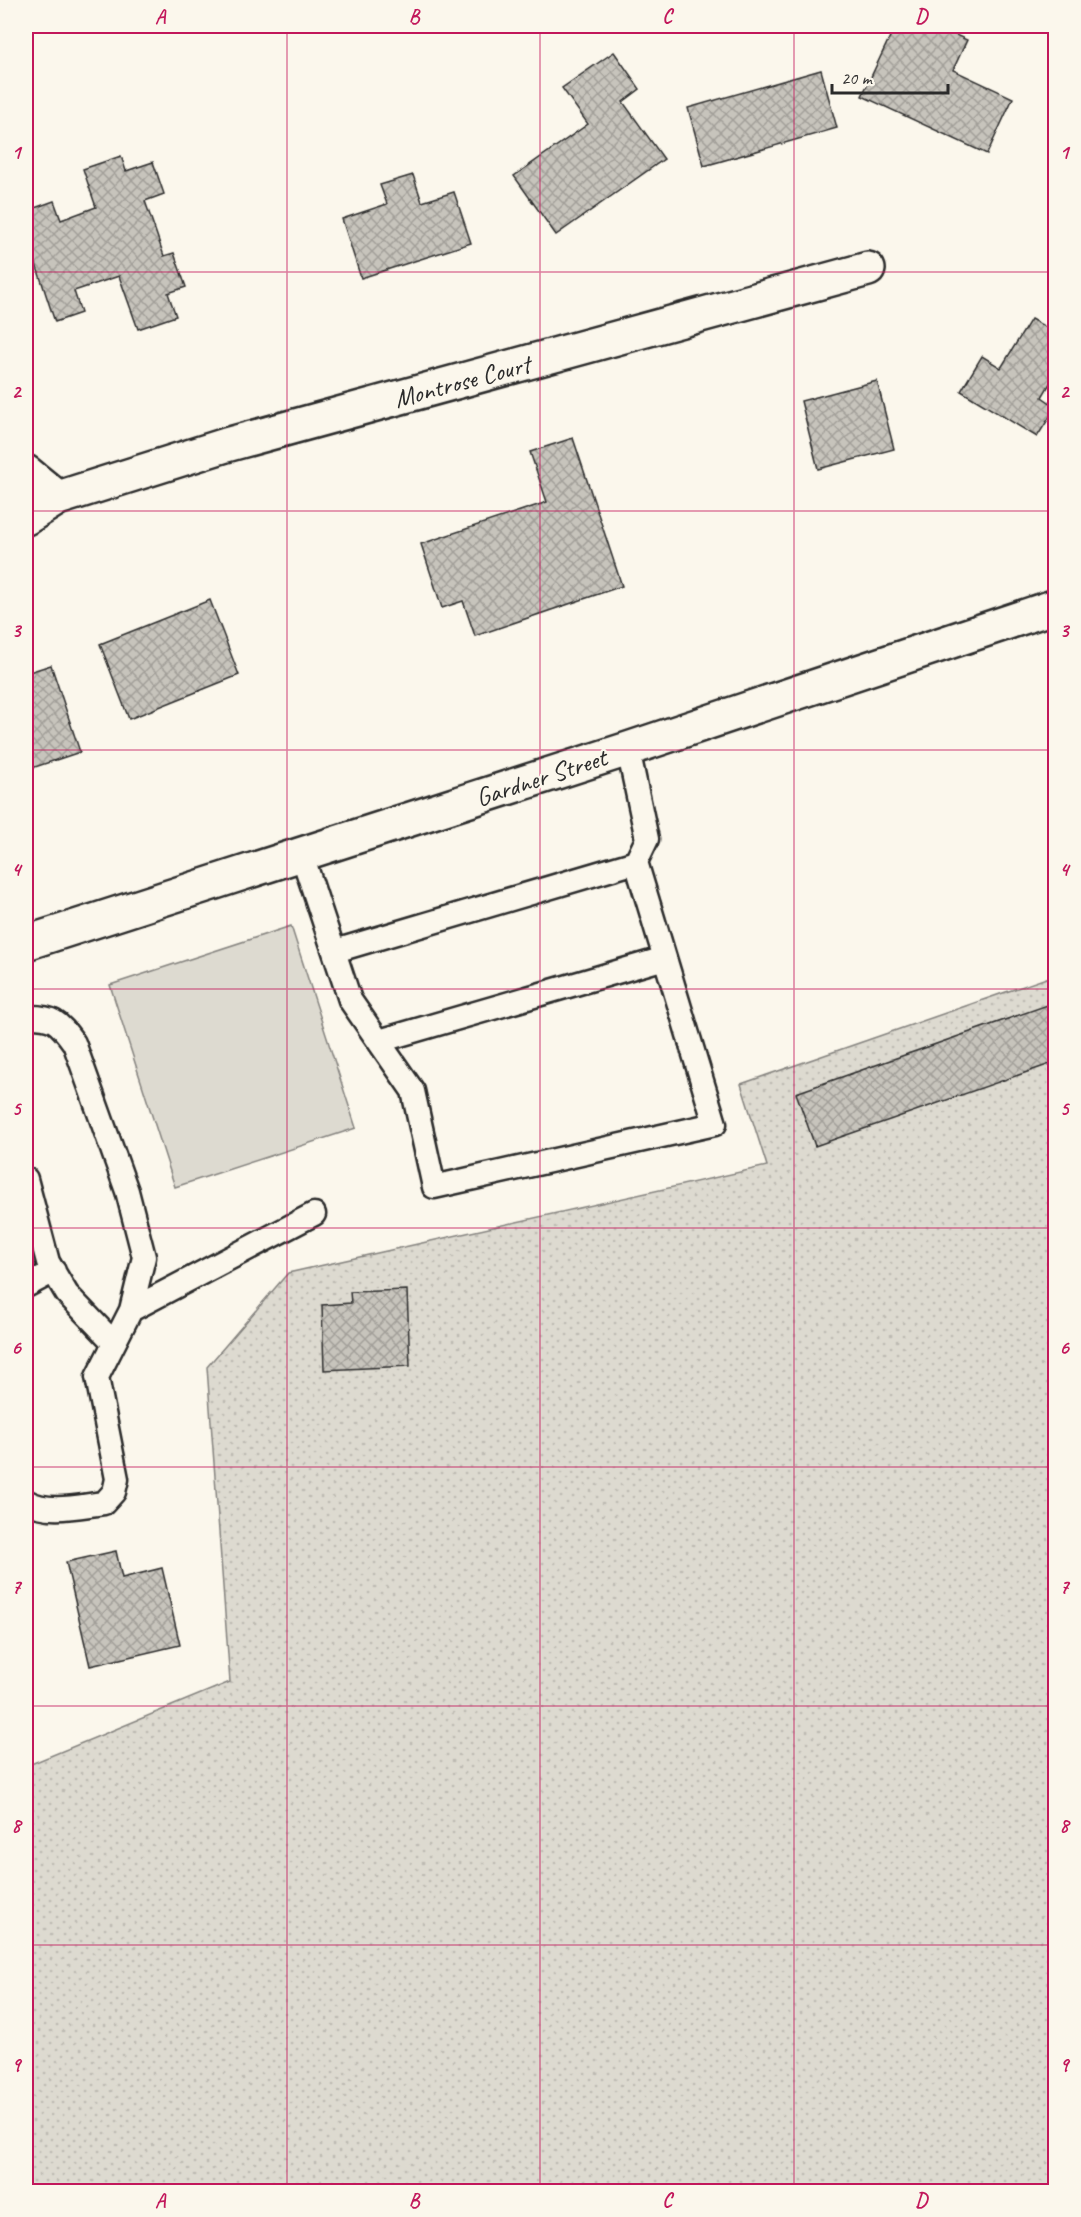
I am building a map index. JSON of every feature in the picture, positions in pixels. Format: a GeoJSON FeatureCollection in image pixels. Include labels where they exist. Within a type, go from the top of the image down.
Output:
{"type":"FeatureCollection","features":[{"type":"Feature","properties":{"kind":"street","name":"Montrose Court"},"geometry":{"type":"LineString","coordinates":[[26,518],[58,498],[226,446],[868,269]]}},
{"type":"Feature","properties":{"kind":"street"},"geometry":{"type":"LineString","coordinates":[[26,472],[58,498]]}},
{"type":"Feature","properties":{"kind":"street","name":"Gardner Street"},"geometry":{"type":"LineString","coordinates":[[26,943],[628,749],[1056,606]]}},
{"type":"Feature","properties":{"kind":"lane"},"geometry":{"type":"LineString","coordinates":[[302,855],[350,1000],[414,1091],[434,1187],[714,1124],[636,862],[647,839],[628,749]]}},
{"type":"Feature","properties":{"kind":"lane"},"geometry":{"type":"LineString","coordinates":[[335,951],[636,862]]}},
{"type":"Feature","properties":{"kind":"lane"},"geometry":{"type":"LineString","coordinates":[[379,1041],[665,958]]}},
{"type":"Feature","properties":{"kind":"lane"},"geometry":{"type":"LineString","coordinates":[[26,1017],[48,1016],[63,1027],[74,1043],[124,1180],[144,1257],[131,1310],[97,1377],[117,1479],[114,1492],[104,1503],[61,1508],[36,1507],[26,1501]]}},
{"type":"Feature","properties":{"kind":"lane"},"geometry":{"type":"LineString","coordinates":[[26,1179],[48,1262],[67,1294],[113,1342]]}},
{"type":"Feature","properties":{"kind":"lane"},"geometry":{"type":"LineString","coordinates":[[131,1310],[315,1214]]}},
{"type":"Feature","properties":{"kind":"lane"},"geometry":{"type":"LineString","coordinates":[[26,1286],[54,1271]]}},
{"type":"Feature","properties":{"kind":"shaded area"},"geometry":{"type":"Polygon","coordinates":[[[291,926],[356,1128],[175,1187],[110,985],[291,926]]]}},
{"type":"Feature","properties":{"kind":"shaded area"},"geometry":{"type":"Polygon","coordinates":[[[1055,975],[1055,2191],[26,2191],[26,1766],[230,1682],[207,1367],[288,1273],[767,1166],[741,1084],[1055,975]]]}},
{"type":"Feature","properties":{"kind":"building"},"geometry":{"type":"Polygon","coordinates":[[[895,26],[936,26],[967,40],[953,70],[1013,98],[987,154],[862,96],[895,26]]]}},
{"type":"Feature","properties":{"kind":"building"},"geometry":{"type":"Polygon","coordinates":[[[614,52],[640,89],[623,102],[664,159],[556,235],[514,176],[588,124],[562,88],[614,52]]]}},
{"type":"Feature","properties":{"kind":"building"},"geometry":{"type":"Polygon","coordinates":[[[821,70],[837,128],[704,166],[688,108],[821,70]]]}},
{"type":"Feature","properties":{"kind":"building"},"geometry":{"type":"Polygon","coordinates":[[[121,156],[126,171],[153,162],[164,194],[145,201],[164,256],[174,253],[186,287],[168,293],[176,316],[138,329],[119,276],[74,291],[81,313],[55,322],[26,234],[26,211],[54,201],[61,220],[96,207],[83,169],[121,156]]]}},
{"type":"Feature","properties":{"kind":"building"},"geometry":{"type":"Polygon","coordinates":[[[413,175],[422,202],[454,192],[471,243],[361,278],[342,219],[387,204],[380,185],[413,175]]]}},
{"type":"Feature","properties":{"kind":"building"},"geometry":{"type":"Polygon","coordinates":[[[1031,319],[1056,333],[1056,373],[1042,397],[1056,407],[1037,437],[961,391],[982,356],[1001,368],[1031,319]]]}},
{"type":"Feature","properties":{"kind":"building"},"geometry":{"type":"Polygon","coordinates":[[[877,381],[894,449],[818,469],[801,401],[877,381]]]}},
{"type":"Feature","properties":{"kind":"building"},"geometry":{"type":"Polygon","coordinates":[[[573,438],[622,586],[475,636],[463,601],[442,608],[421,544],[547,502],[530,452],[573,438]]]}},
{"type":"Feature","properties":{"kind":"building"},"geometry":{"type":"Polygon","coordinates":[[[210,600],[239,675],[129,719],[100,644],[210,600]]]}},
{"type":"Feature","properties":{"kind":"building"},"geometry":{"type":"Polygon","coordinates":[[[51,665],[80,752],[26,770],[26,673],[51,665]]]}},
{"type":"Feature","properties":{"kind":"building"},"geometry":{"type":"Polygon","coordinates":[[[1056,1002],[1056,1062],[815,1146],[796,1093],[1056,1002]]]}},
{"type":"Feature","properties":{"kind":"building"},"geometry":{"type":"Polygon","coordinates":[[[407,1290],[410,1366],[324,1370],[322,1305],[351,1303],[350,1292],[407,1290]]]}},
{"type":"Feature","properties":{"kind":"building"},"geometry":{"type":"Polygon","coordinates":[[[116,1551],[122,1578],[162,1568],[180,1645],[90,1666],[66,1562],[116,1551]]]}}]}
